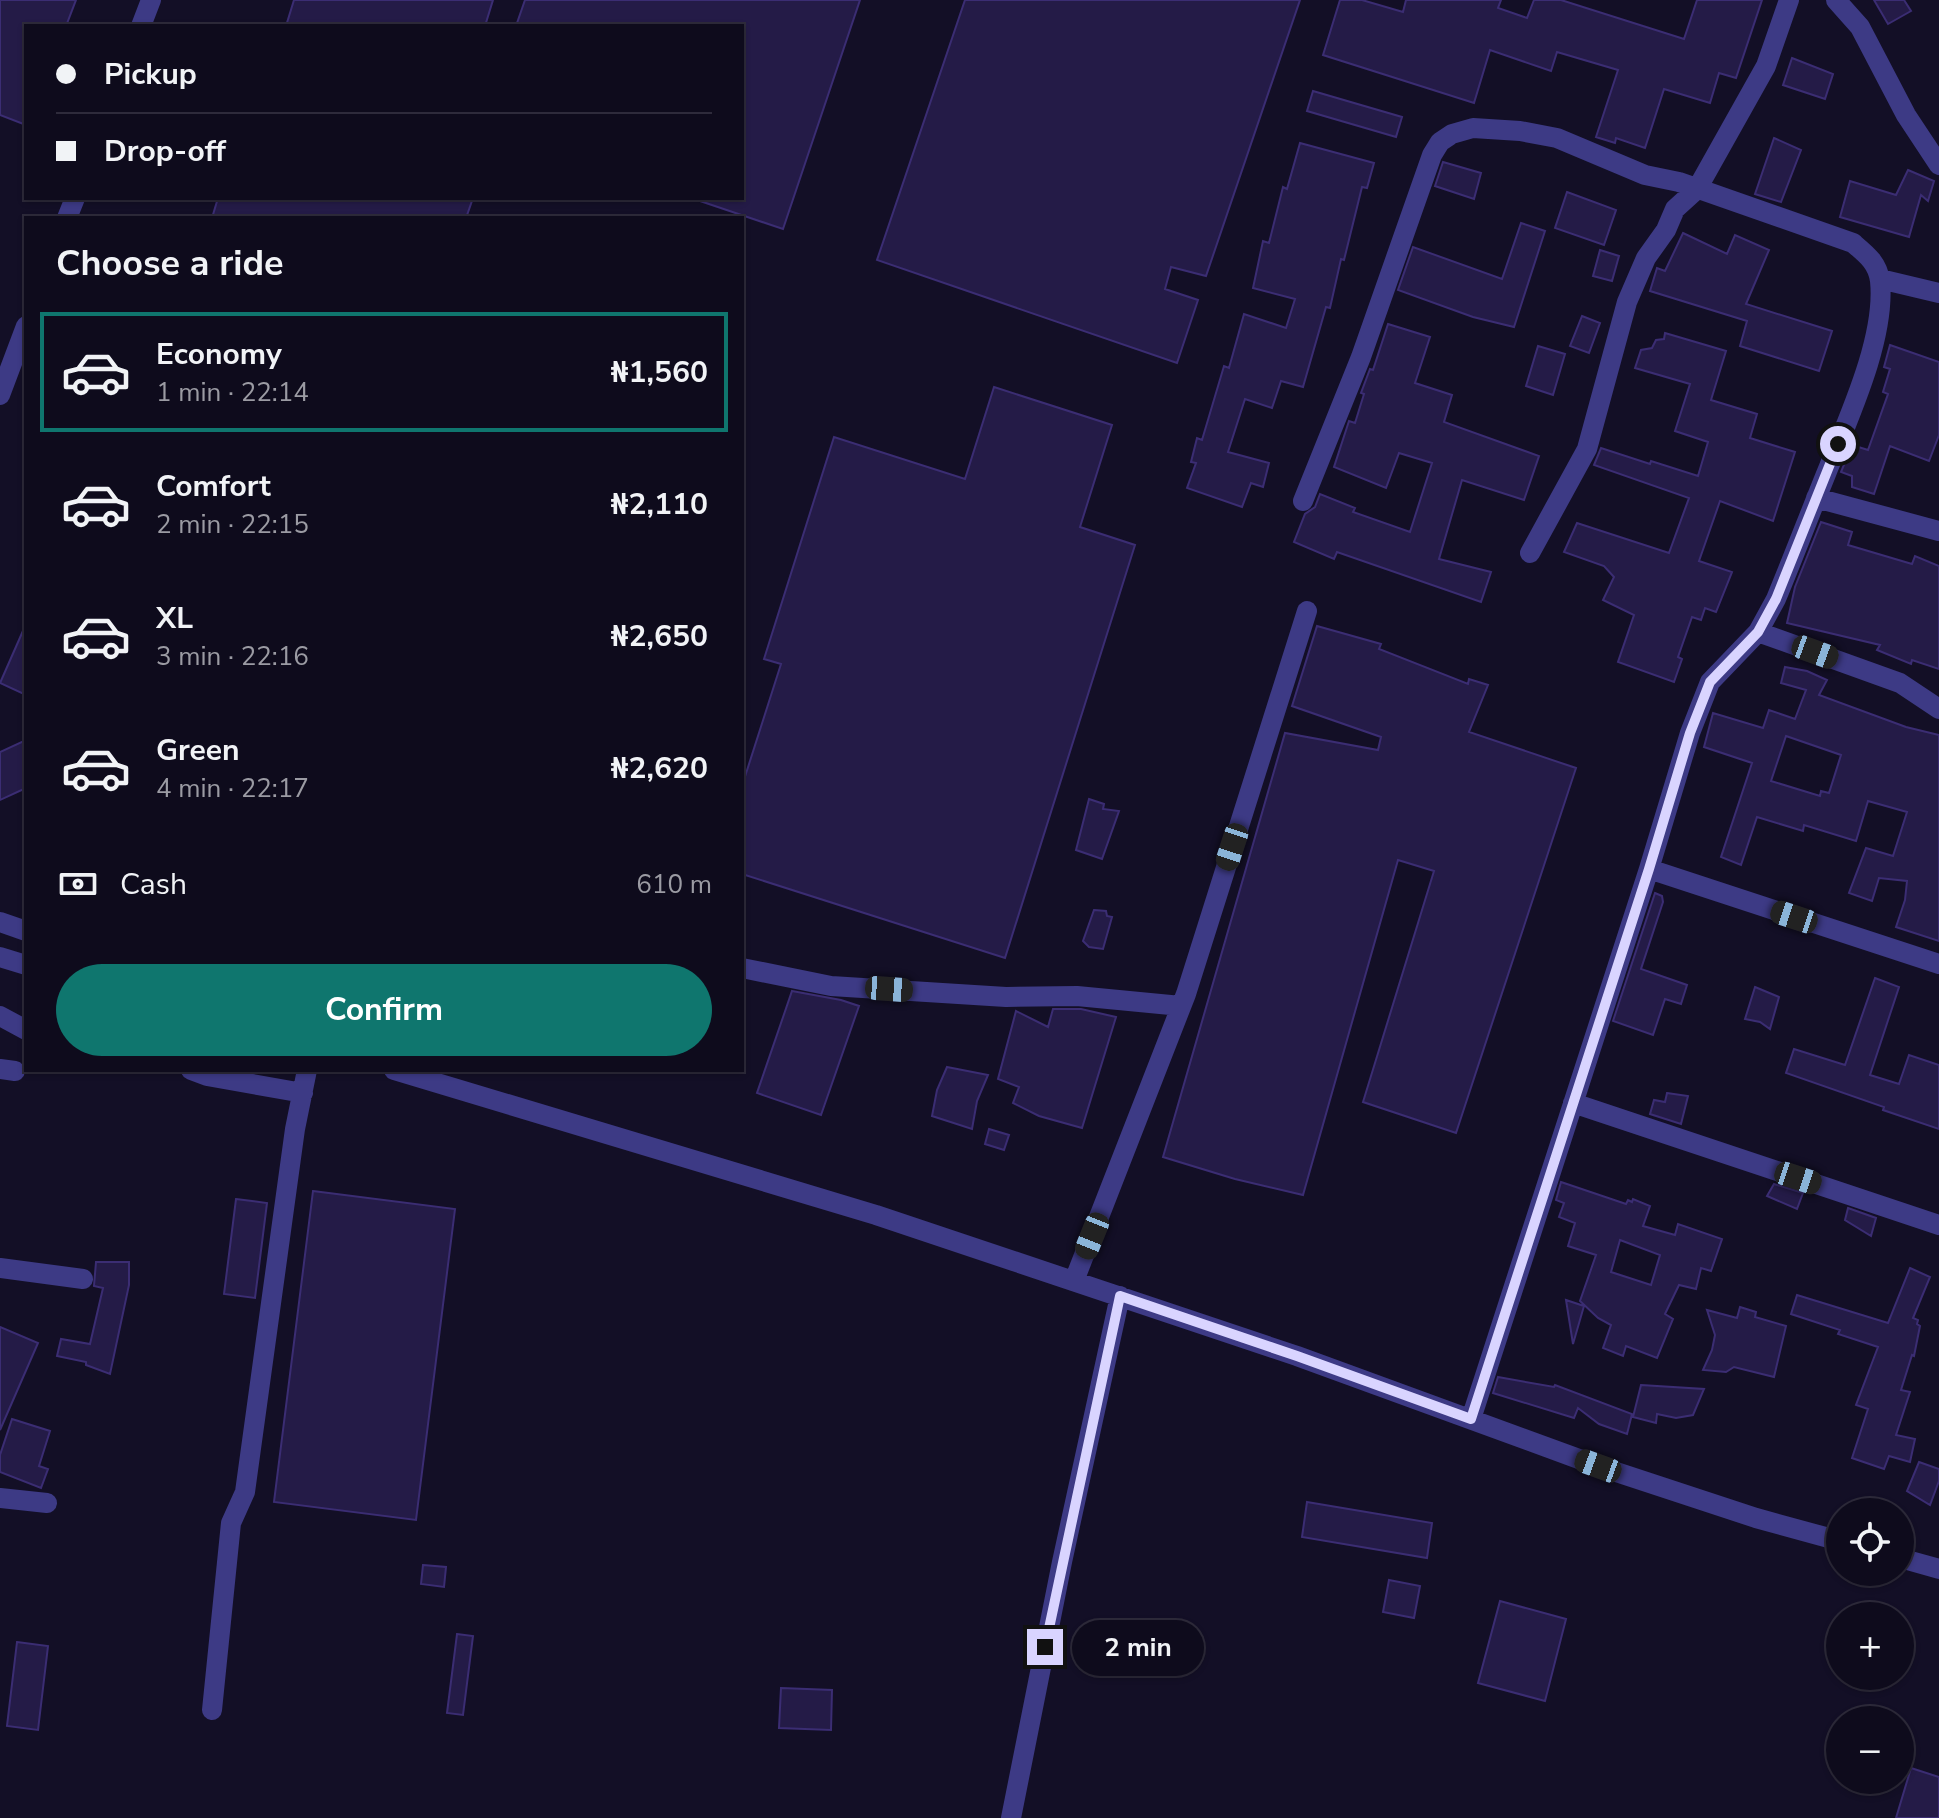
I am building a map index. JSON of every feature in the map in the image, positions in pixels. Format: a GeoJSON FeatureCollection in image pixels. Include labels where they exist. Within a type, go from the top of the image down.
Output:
{"type":"FeatureCollection","features":[{"type":"Feature","properties":{"kind":"street"},"geometry":{"type":"LineString","coordinates":[[142,24],[151,0]]}},
{"type":"Feature","properties":{"kind":"street"},"geometry":{"type":"LineString","coordinates":[[1530,553],[1587,449],[1627,302],[1646,258],[1666,230],[1675,209],[1697,189],[1766,66],[1789,0]]}},
{"type":"Feature","properties":{"kind":"street"},"geometry":{"type":"LineString","coordinates":[[1836,0],[1860,27],[1906,115],[1939,165]]}},
{"type":"Feature","properties":{"kind":"street"},"geometry":{"type":"LineString","coordinates":[[1303,501],[1361,357],[1432,155],[1440,142],[1452,134],[1473,128],[1520,131],[1557,138],[1645,175],[1697,189],[1853,243],[1874,261],[1880,279],[1875,332],[1859,391],[1776,599],[1758,632],[1710,682],[1690,733],[1471,1419]]}},
{"type":"Feature","properties":{"kind":"street"},"geometry":{"type":"LineString","coordinates":[[1880,279],[1939,293]]}},
{"type":"Feature","properties":{"kind":"street"},"geometry":{"type":"LineString","coordinates":[[0,395],[24,331]]}},
{"type":"Feature","properties":{"kind":"street"},"geometry":{"type":"LineString","coordinates":[[1816,498],[1939,531]]}},
{"type":"Feature","properties":{"kind":"street"},"geometry":{"type":"LineString","coordinates":[[1074,1281],[1181,1006],[1307,611]]}},
{"type":"Feature","properties":{"kind":"street"},"geometry":{"type":"LineString","coordinates":[[1758,632],[1900,683],[1939,709]]}},
{"type":"Feature","properties":{"kind":"street"},"geometry":{"type":"LineString","coordinates":[[1649,869],[1939,964]]}},
{"type":"Feature","properties":{"kind":"street"},"geometry":{"type":"LineString","coordinates":[[0,922],[24,930]]}},
{"type":"Feature","properties":{"kind":"street"},"geometry":{"type":"LineString","coordinates":[[0,957],[24,964]]}},
{"type":"Feature","properties":{"kind":"street"},"geometry":{"type":"LineString","coordinates":[[744,968],[831,986],[1006,997],[1077,996],[1181,1006]]}},
{"type":"Feature","properties":{"kind":"street"},"geometry":{"type":"LineString","coordinates":[[0,1016],[24,1029]]}},
{"type":"Feature","properties":{"kind":"street"},"geometry":{"type":"LineString","coordinates":[[196,1072],[303,1093]]}},
{"type":"Feature","properties":{"kind":"street"},"geometry":{"type":"LineString","coordinates":[[212,1710],[231,1523],[245,1492],[295,1129],[307,1072]]}},
{"type":"Feature","properties":{"kind":"street"},"geometry":{"type":"LineString","coordinates":[[401,1072],[876,1215],[1297,1356],[1612,1471],[1826,1537]]}},
{"type":"Feature","properties":{"kind":"street"},"geometry":{"type":"LineString","coordinates":[[1573,1103],[1939,1225]]}},
{"type":"Feature","properties":{"kind":"street"},"geometry":{"type":"LineString","coordinates":[[0,1268],[83,1279]]}},
{"type":"Feature","properties":{"kind":"street"},"geometry":{"type":"LineString","coordinates":[[1011,1818],[1062,1562],[1120,1296]]}},
{"type":"Feature","properties":{"kind":"street"},"geometry":{"type":"LineString","coordinates":[[0,1498],[47,1503]]}},
{"type":"Feature","properties":{"kind":"street"},"geometry":{"type":"LineString","coordinates":[[1914,1562],[1939,1569]]}},
{"type":"Feature","properties":{"kind":"building"},"geometry":{"type":"Polygon","coordinates":[[[0,0],[76,0],[67,24],[24,24],[24,124],[0,115],[0,0]]]}},
{"type":"Feature","properties":{"kind":"building"},"geometry":{"type":"Polygon","coordinates":[[[294,0],[493,0],[486,24],[287,24],[294,0]]]}},
{"type":"Feature","properties":{"kind":"building"},"geometry":{"type":"Polygon","coordinates":[[[525,0],[860,0],[783,229],[700,201],[744,200],[744,24],[517,24],[525,0]]]}},
{"type":"Feature","properties":{"kind":"building"},"geometry":{"type":"Polygon","coordinates":[[[965,0],[1300,0],[1206,276],[1171,267],[1165,289],[1198,300],[1177,363],[877,260],[965,0]]]}},
{"type":"Feature","properties":{"kind":"building"},"geometry":{"type":"Polygon","coordinates":[[[1340,0],[1362,0],[1403,12],[1406,0],[1501,0],[1498,8],[1527,18],[1534,0],[1561,0],[1684,39],[1697,0],[1762,0],[1736,78],[1719,73],[1710,103],[1664,89],[1645,148],[1616,138],[1615,143],[1596,137],[1618,70],[1557,52],[1551,71],[1490,50],[1474,103],[1323,55],[1340,0]]]}},
{"type":"Feature","properties":{"kind":"building"},"geometry":{"type":"Polygon","coordinates":[[[1874,0],[1904,0],[1911,11],[1888,24],[1874,0]]]}},
{"type":"Feature","properties":{"kind":"building"},"geometry":{"type":"Polygon","coordinates":[[[1792,58],[1833,74],[1825,99],[1783,85],[1792,58]]]}},
{"type":"Feature","properties":{"kind":"building"},"geometry":{"type":"Polygon","coordinates":[[[1313,91],[1402,117],[1396,137],[1307,111],[1313,91]]]}},
{"type":"Feature","properties":{"kind":"building"},"geometry":{"type":"Polygon","coordinates":[[[1774,138],[1801,150],[1781,202],[1755,194],[1774,138]]]}},
{"type":"Feature","properties":{"kind":"building"},"geometry":{"type":"Polygon","coordinates":[[[1300,143],[1374,163],[1367,188],[1362,187],[1330,308],[1326,307],[1303,387],[1281,381],[1272,408],[1245,399],[1228,452],[1269,463],[1263,487],[1251,483],[1242,507],[1187,488],[1196,463],[1191,462],[1197,438],[1202,440],[1224,366],[1229,368],[1244,314],[1286,328],[1295,299],[1253,288],[1263,241],[1269,243],[1283,187],[1287,189],[1300,143]]]}},
{"type":"Feature","properties":{"kind":"building"},"geometry":{"type":"Polygon","coordinates":[[[1443,162],[1481,173],[1474,199],[1435,186],[1443,162]]]}},
{"type":"Feature","properties":{"kind":"building"},"geometry":{"type":"Polygon","coordinates":[[[1908,170],[1934,181],[1928,201],[1921,195],[1909,237],[1840,217],[1850,181],[1896,195],[1908,170]]]}},
{"type":"Feature","properties":{"kind":"building"},"geometry":{"type":"Polygon","coordinates":[[[1567,192],[1616,210],[1604,245],[1555,228],[1567,192]]]}},
{"type":"Feature","properties":{"kind":"building"},"geometry":{"type":"Polygon","coordinates":[[[217,200],[472,200],[467,216],[213,216],[217,200]]]}},
{"type":"Feature","properties":{"kind":"building"},"geometry":{"type":"Polygon","coordinates":[[[1521,223],[1545,231],[1514,327],[1473,317],[1398,290],[1413,247],[1502,279],[1521,223]]]}},
{"type":"Feature","properties":{"kind":"building"},"geometry":{"type":"Polygon","coordinates":[[[1683,233],[1727,254],[1735,235],[1769,250],[1746,304],[1832,331],[1819,371],[1740,346],[1747,321],[1650,291],[1657,268],[1665,271],[1683,233]]]}},
{"type":"Feature","properties":{"kind":"building"},"geometry":{"type":"Polygon","coordinates":[[[1600,250],[1619,256],[1612,281],[1593,276],[1600,250]]]}},
{"type":"Feature","properties":{"kind":"building"},"geometry":{"type":"Polygon","coordinates":[[[1582,316],[1600,323],[1589,353],[1570,346],[1582,316]]]}},
{"type":"Feature","properties":{"kind":"building"},"geometry":{"type":"Polygon","coordinates":[[[1388,324],[1430,337],[1415,383],[1452,395],[1444,422],[1539,456],[1524,500],[1462,480],[1439,559],[1491,572],[1481,602],[1337,552],[1334,559],[1294,542],[1305,514],[1315,507],[1320,494],[1355,508],[1353,512],[1410,532],[1432,463],[1399,453],[1386,488],[1334,467],[1349,421],[1355,423],[1364,394],[1361,393],[1370,369],[1373,370],[1388,324]]]}},
{"type":"Feature","properties":{"kind":"building"},"geometry":{"type":"Polygon","coordinates":[[[1665,333],[1726,351],[1711,400],[1757,414],[1750,438],[1795,452],[1773,521],[1720,501],[1699,561],[1732,572],[1716,612],[1705,608],[1701,620],[1692,617],[1678,657],[1682,659],[1674,682],[1618,662],[1634,615],[1603,600],[1614,577],[1604,566],[1564,552],[1577,523],[1669,553],[1689,498],[1594,465],[1601,448],[1698,476],[1708,442],[1675,431],[1690,384],[1635,368],[1641,350],[1652,348],[1656,340],[1664,339],[1665,333]]]}},
{"type":"Feature","properties":{"kind":"building"},"geometry":{"type":"Polygon","coordinates":[[[1890,345],[1939,362],[1939,435],[1929,461],[1890,446],[1874,494],[1852,487],[1852,476],[1841,472],[1852,445],[1868,450],[1888,394],[1883,392],[1890,369],[1884,367],[1890,345]]]}},
{"type":"Feature","properties":{"kind":"building"},"geometry":{"type":"Polygon","coordinates":[[[1538,346],[1565,354],[1553,395],[1526,386],[1538,346]]]}},
{"type":"Feature","properties":{"kind":"building"},"geometry":{"type":"Polygon","coordinates":[[[994,387],[1112,425],[1080,527],[1135,545],[1005,958],[744,875],[744,780],[781,664],[764,659],[834,437],[965,479],[994,387]]]}},
{"type":"Feature","properties":{"kind":"building"},"geometry":{"type":"Polygon","coordinates":[[[1821,522],[1852,532],[1848,545],[1912,564],[1915,556],[1939,566],[1939,669],[1912,660],[1911,664],[1877,650],[1880,645],[1787,623],[1795,587],[1821,522]]]}},
{"type":"Feature","properties":{"kind":"building"},"geometry":{"type":"Polygon","coordinates":[[[1317,626],[1381,644],[1379,649],[1468,684],[1469,679],[1488,685],[1469,732],[1576,768],[1456,1133],[1363,1102],[1434,871],[1398,860],[1303,1195],[1163,1157],[1285,733],[1378,750],[1381,737],[1292,706],[1317,626]]]}},
{"type":"Feature","properties":{"kind":"building"},"geometry":{"type":"Polygon","coordinates":[[[24,629],[24,694],[0,683],[24,629]]]}},
{"type":"Feature","properties":{"kind":"building"},"geometry":{"type":"Polygon","coordinates":[[[1785,667],[1807,671],[1827,680],[1819,695],[1906,727],[1939,735],[1939,941],[1896,927],[1905,900],[1907,881],[1879,878],[1872,901],[1849,893],[1866,848],[1893,856],[1907,812],[1868,801],[1856,841],[1804,825],[1803,831],[1757,817],[1741,865],[1721,857],[1752,763],[1704,747],[1713,713],[1763,728],[1769,710],[1795,719],[1806,690],[1781,683],[1785,667]],[[1786,736],[1771,781],[1820,796],[1821,791],[1829,793],[1841,755],[1786,736]]]}},
{"type":"Feature","properties":{"kind":"building"},"geometry":{"type":"Polygon","coordinates":[[[24,741],[24,789],[0,800],[0,752],[24,741]]]}},
{"type":"Feature","properties":{"kind":"building"},"geometry":{"type":"Polygon","coordinates":[[[1089,799],[1104,804],[1103,809],[1119,811],[1102,859],[1076,850],[1089,799]]]}},
{"type":"Feature","properties":{"kind":"building"},"geometry":{"type":"Polygon","coordinates":[[[1655,893],[1662,896],[1663,902],[1641,969],[1687,985],[1681,1004],[1665,999],[1653,1035],[1613,1021],[1655,893]]]}},
{"type":"Feature","properties":{"kind":"building"},"geometry":{"type":"Polygon","coordinates":[[[1094,910],[1106,911],[1107,916],[1112,917],[1103,949],[1089,947],[1083,941],[1094,910]]]}},
{"type":"Feature","properties":{"kind":"building"},"geometry":{"type":"Polygon","coordinates":[[[1875,978],[1899,987],[1870,1075],[1899,1084],[1909,1055],[1939,1065],[1939,1129],[1786,1073],[1794,1049],[1845,1065],[1875,978]]]}},
{"type":"Feature","properties":{"kind":"building"},"geometry":{"type":"Polygon","coordinates":[[[1755,987],[1779,997],[1770,1029],[1760,1022],[1745,1019],[1755,987]]]}},
{"type":"Feature","properties":{"kind":"building"},"geometry":{"type":"Polygon","coordinates":[[[792,991],[859,1006],[821,1115],[757,1093],[792,991]]]}},
{"type":"Feature","properties":{"kind":"building"},"geometry":{"type":"Polygon","coordinates":[[[1053,1009],[1081,1009],[1116,1017],[1082,1128],[1039,1116],[1013,1103],[1019,1087],[998,1079],[1016,1011],[1048,1027],[1053,1009]]]}},
{"type":"Feature","properties":{"kind":"building"},"geometry":{"type":"Polygon","coordinates":[[[947,1067],[988,1075],[977,1101],[972,1129],[932,1116],[937,1090],[947,1067]]]}},
{"type":"Feature","properties":{"kind":"building"},"geometry":{"type":"Polygon","coordinates":[[[1667,1093],[1688,1096],[1681,1124],[1650,1114],[1654,1100],[1665,1102],[1667,1093]]]}},
{"type":"Feature","properties":{"kind":"building"},"geometry":{"type":"Polygon","coordinates":[[[989,1129],[1009,1135],[1004,1150],[985,1144],[989,1129]]]}},
{"type":"Feature","properties":{"kind":"building"},"geometry":{"type":"Polygon","coordinates":[[[1561,1182],[1626,1204],[1633,1199],[1650,1206],[1643,1226],[1675,1235],[1678,1224],[1722,1239],[1711,1271],[1701,1268],[1696,1289],[1679,1285],[1665,1314],[1673,1319],[1657,1358],[1626,1346],[1623,1356],[1603,1348],[1611,1325],[1598,1318],[1580,1301],[1596,1255],[1568,1246],[1575,1223],[1559,1217],[1564,1203],[1556,1200],[1561,1182]],[[1620,1240],[1611,1272],[1651,1285],[1660,1255],[1620,1240]]]}},
{"type":"Feature","properties":{"kind":"building"},"geometry":{"type":"Polygon","coordinates":[[[1774,1184],[1803,1193],[1797,1209],[1767,1196],[1774,1184]]]}},
{"type":"Feature","properties":{"kind":"building"},"geometry":{"type":"Polygon","coordinates":[[[313,1191],[455,1209],[416,1520],[274,1502],[313,1191]]]}},
{"type":"Feature","properties":{"kind":"building"},"geometry":{"type":"Polygon","coordinates":[[[236,1199],[267,1203],[255,1298],[224,1294],[236,1199]]]}},
{"type":"Feature","properties":{"kind":"building"},"geometry":{"type":"Polygon","coordinates":[[[1848,1208],[1876,1218],[1871,1236],[1845,1220],[1848,1208]]]}},
{"type":"Feature","properties":{"kind":"building"},"geometry":{"type":"Polygon","coordinates":[[[96,1262],[129,1262],[129,1285],[110,1374],[86,1365],[86,1362],[57,1356],[61,1339],[90,1344],[103,1288],[94,1286],[96,1262]]]}},
{"type":"Feature","properties":{"kind":"building"},"geometry":{"type":"Polygon","coordinates":[[[1910,1268],[1930,1277],[1913,1318],[1918,1320],[1920,1326],[1914,1356],[1901,1390],[1910,1392],[1896,1435],[1915,1439],[1910,1462],[1889,1456],[1884,1469],[1852,1458],[1868,1409],[1856,1405],[1878,1347],[1838,1334],[1840,1330],[1791,1314],[1797,1295],[1888,1323],[1910,1268]]]}},
{"type":"Feature","properties":{"kind":"building"},"geometry":{"type":"Polygon","coordinates":[[[1566,1300],[1584,1306],[1573,1344],[1566,1300]]]}},
{"type":"Feature","properties":{"kind":"building"},"geometry":{"type":"Polygon","coordinates":[[[1740,1307],[1756,1312],[1755,1317],[1786,1326],[1774,1377],[1734,1367],[1726,1372],[1703,1370],[1715,1335],[1707,1310],[1737,1318],[1740,1307]]]}},
{"type":"Feature","properties":{"kind":"building"},"geometry":{"type":"Polygon","coordinates":[[[0,1327],[38,1343],[0,1430],[0,1327]]]}},
{"type":"Feature","properties":{"kind":"building"},"geometry":{"type":"Polygon","coordinates":[[[1498,1377],[1555,1385],[1632,1414],[1627,1434],[1599,1424],[1578,1408],[1574,1418],[1493,1393],[1498,1377]]]}},
{"type":"Feature","properties":{"kind":"building"},"geometry":{"type":"Polygon","coordinates":[[[1641,1385],[1704,1389],[1693,1415],[1676,1418],[1657,1414],[1656,1423],[1633,1417],[1641,1385]]]}},
{"type":"Feature","properties":{"kind":"building"},"geometry":{"type":"Polygon","coordinates":[[[12,1419],[50,1431],[39,1466],[48,1469],[41,1488],[0,1472],[0,1455],[12,1419]]]}},
{"type":"Feature","properties":{"kind":"building"},"geometry":{"type":"Polygon","coordinates":[[[1919,1462],[1939,1469],[1939,1481],[1930,1505],[1907,1491],[1919,1462]]]}},
{"type":"Feature","properties":{"kind":"building"},"geometry":{"type":"Polygon","coordinates":[[[1307,1502],[1432,1523],[1427,1558],[1302,1537],[1307,1502]]]}},
{"type":"Feature","properties":{"kind":"building"},"geometry":{"type":"Polygon","coordinates":[[[423,1565],[446,1567],[444,1587],[421,1584],[423,1565]]]}},
{"type":"Feature","properties":{"kind":"building"},"geometry":{"type":"Polygon","coordinates":[[[1389,1580],[1420,1586],[1414,1618],[1383,1612],[1389,1580]]]}},
{"type":"Feature","properties":{"kind":"building"},"geometry":{"type":"Polygon","coordinates":[[[1500,1601],[1566,1619],[1545,1701],[1478,1683],[1500,1601]]]}},
{"type":"Feature","properties":{"kind":"building"},"geometry":{"type":"Polygon","coordinates":[[[457,1634],[473,1636],[463,1715],[447,1713],[457,1634]]]}},
{"type":"Feature","properties":{"kind":"building"},"geometry":{"type":"Polygon","coordinates":[[[17,1642],[48,1646],[38,1730],[7,1726],[17,1642]]]}},
{"type":"Feature","properties":{"kind":"building"},"geometry":{"type":"Polygon","coordinates":[[[781,1688],[832,1690],[831,1730],[779,1728],[781,1688]]]}},
{"type":"Feature","properties":{"kind":"building"},"geometry":{"type":"Polygon","coordinates":[[[1914,1769],[1939,1777],[1939,1818],[1896,1818],[1903,1794],[1914,1794],[1914,1769]]]}},
{"type":"Feature","properties":{"kind":"route"},"geometry":{"type":"LineString","coordinates":[[1045,1647],[1120,1296],[1471,1419],[1690,733],[1710,682],[1758,632],[1776,599],[1838,444]]}}]}
